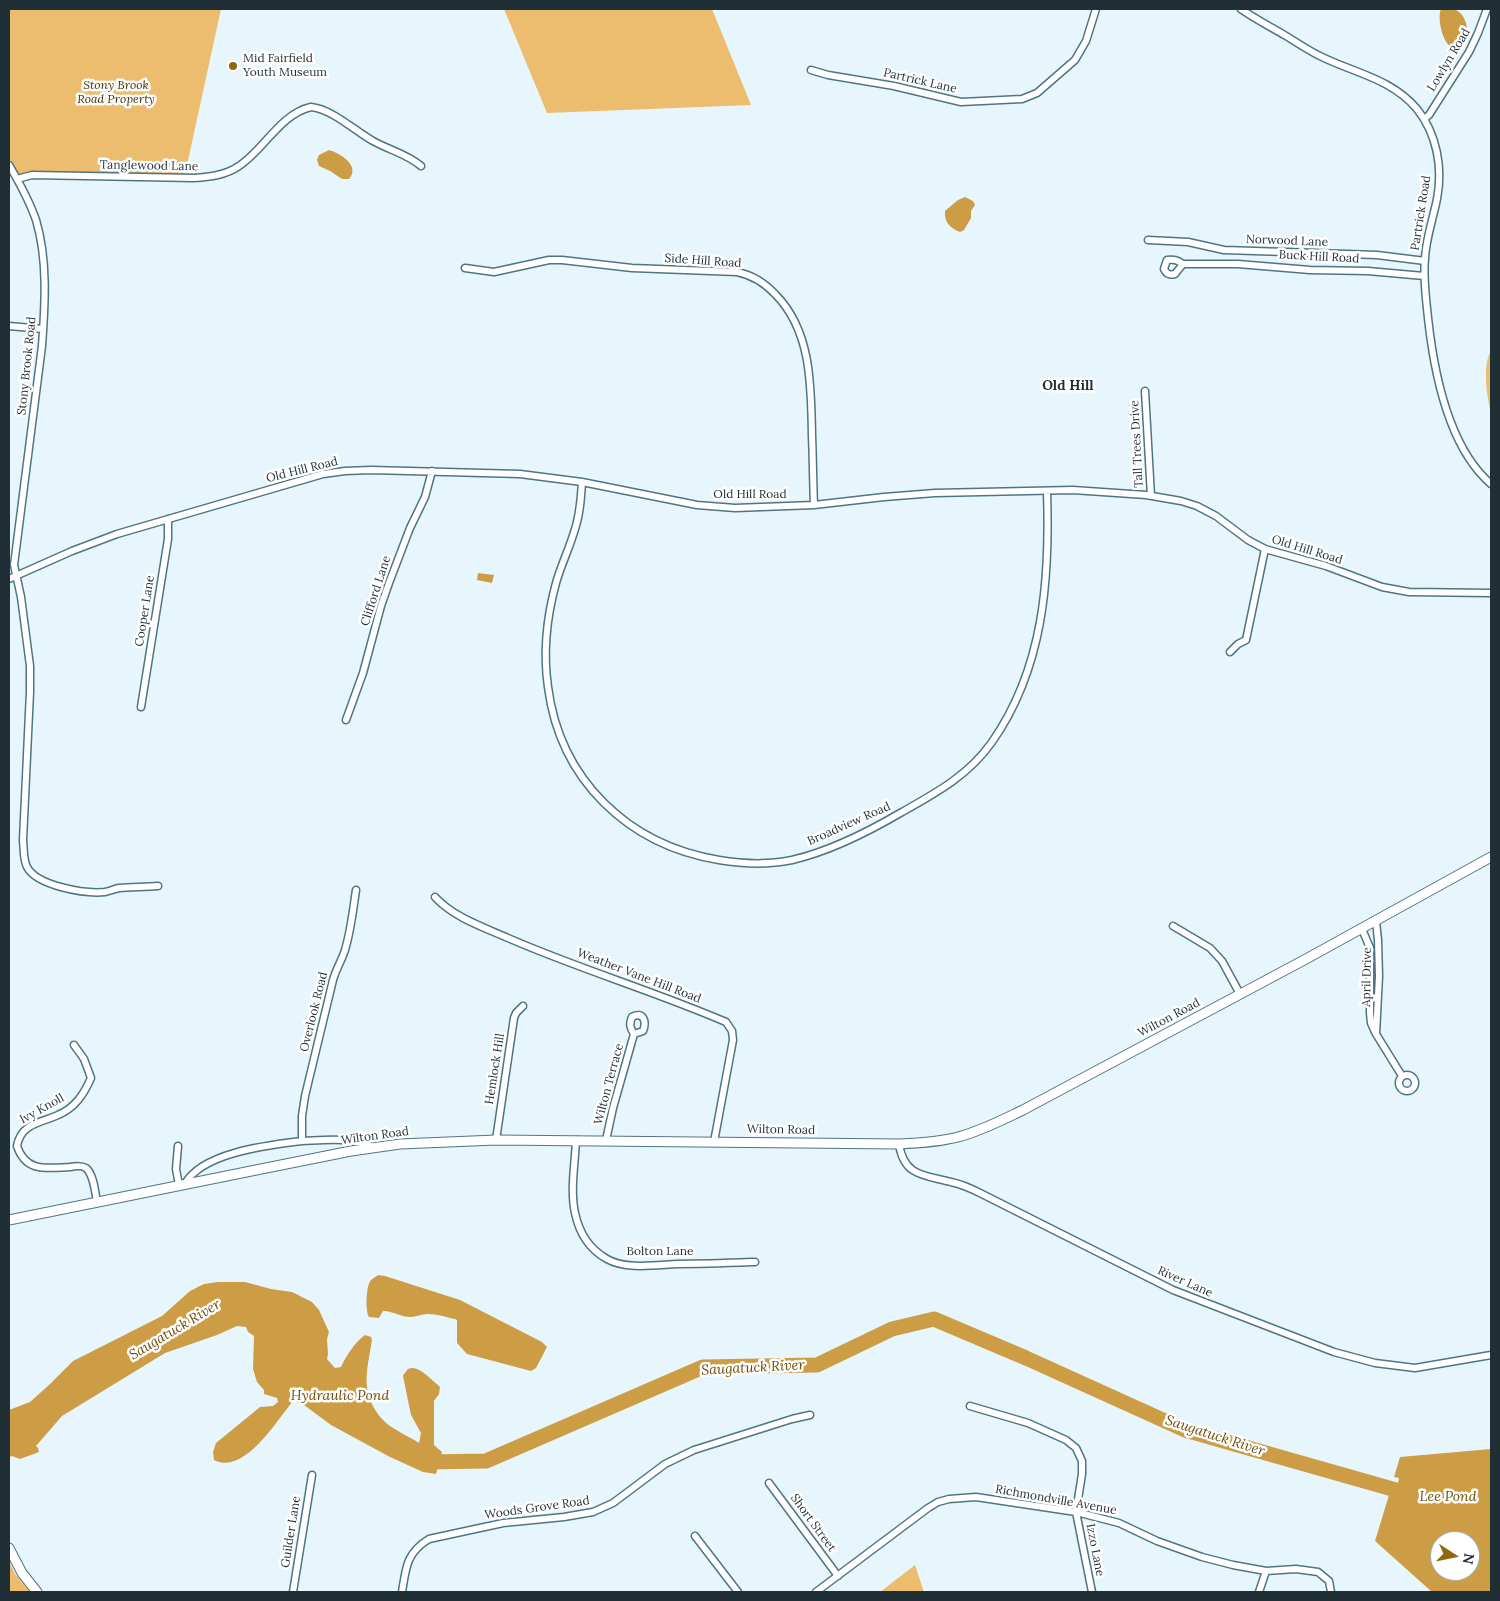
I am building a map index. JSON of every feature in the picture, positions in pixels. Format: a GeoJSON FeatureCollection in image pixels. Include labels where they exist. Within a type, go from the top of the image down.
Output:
{"type":"FeatureCollection","features":[{"type":"Feature","properties":{"kind":"main road","name":"Wilton Road"},"geometry":{"type":"LineString","coordinates":[[9,1220],[182,1184],[374,1148],[431,1142],[606,1140],[899,1144],[946,1140],[989,1126],[1362,929],[1491,857]]}},
{"type":"Feature","properties":{"kind":"main road"},"geometry":{"type":"LineString","coordinates":[[9,1548],[22,1573],[37,1592]]}},
{"type":"Feature","properties":{"kind":"street","name":"Partrick Lane"},"geometry":{"type":"LineString","coordinates":[[811,70],[828,75],[894,86],[961,102],[1022,99],[1037,93],[1075,60],[1086,42],[1096,9]]}},
{"type":"Feature","properties":{"kind":"street","name":"Partrick Road"},"geometry":{"type":"LineString","coordinates":[[1241,9],[1322,58],[1370,76],[1390,86],[1413,104],[1424,119],[1436,148],[1439,174],[1437,198],[1428,239],[1424,276],[1432,355],[1450,420],[1468,456],[1491,484]]}},
{"type":"Feature","properties":{"kind":"street","name":"Lowlyn Road"},"geometry":{"type":"LineString","coordinates":[[1424,119],[1434,108],[1469,52],[1487,9]]}},
{"type":"Feature","properties":{"kind":"street","name":"Tanglewood Lane"},"geometry":{"type":"LineString","coordinates":[[17,179],[32,175],[194,178],[220,174],[241,165],[286,121],[311,107],[327,112],[374,142],[407,156],[421,166]]}},
{"type":"Feature","properties":{"kind":"street","name":"Stony Brook Road"},"geometry":{"type":"LineString","coordinates":[[9,165],[29,203],[36,221],[40,238],[44,279],[43,329],[14,562],[30,666],[23,840],[27,866],[32,874],[40,880],[75,890],[102,892],[121,888],[158,886]]}},
{"type":"Feature","properties":{"kind":"street","name":"Norwood Lane"},"geometry":{"type":"LineString","coordinates":[[1148,240],[1188,242],[1224,250],[1377,255],[1425,260]]}},
{"type":"Feature","properties":{"kind":"street","name":"Side Hill Road"},"geometry":{"type":"LineString","coordinates":[[465,268],[494,272],[549,260],[562,260],[632,268],[737,272],[746,274],[764,284],[778,296],[794,318],[806,354],[812,407],[814,505]]}},
{"type":"Feature","properties":{"kind":"street","name":"Buck Hill Road"},"geometry":{"type":"LineString","coordinates":[[1183,264],[1238,264],[1424,276]]}},
{"type":"Feature","properties":{"kind":"street"},"geometry":{"type":"LineString","coordinates":[[9,326],[43,329]]}},
{"type":"Feature","properties":{"kind":"street","name":"Tall Trees Drive"},"geometry":{"type":"LineString","coordinates":[[1145,391],[1151,496]]}},
{"type":"Feature","properties":{"kind":"street","name":"Old Hill Road"},"geometry":{"type":"LineString","coordinates":[[9,579],[101,540],[168,519],[328,473],[363,470],[520,474],[582,482],[710,507],[743,508],[814,505],[910,494],[1092,491],[1151,496],[1181,501],[1202,508],[1216,516],[1241,536],[1265,549],[1326,566],[1382,587],[1418,592],[1491,593]]}},
{"type":"Feature","properties":{"kind":"street","name":"Clifford Lane"},"geometry":{"type":"LineString","coordinates":[[346,720],[363,673],[381,606],[410,528],[425,497],[432,471]]}},
{"type":"Feature","properties":{"kind":"street","name":"Broadview Road"},"geometry":{"type":"LineString","coordinates":[[582,482],[576,528],[554,593],[546,650],[549,692],[561,738],[573,764],[598,796],[617,816],[632,827],[651,838],[689,853],[737,863],[766,863],[791,860],[826,850],[886,821],[943,789],[962,775],[982,755],[1002,727],[1017,699],[1025,679],[1041,621],[1048,563],[1047,491]]}},
{"type":"Feature","properties":{"kind":"street","name":"Cooper Lane"},"geometry":{"type":"LineString","coordinates":[[141,707],[168,539],[168,519]]}},
{"type":"Feature","properties":{"kind":"street"},"geometry":{"type":"LineString","coordinates":[[1230,652],[1238,644],[1246,640],[1265,549]]}},
{"type":"Feature","properties":{"kind":"street","name":"Overlook Road"},"geometry":{"type":"LineString","coordinates":[[302,1141],[302,1116],[305,1096],[333,980],[346,944],[356,890]]}},
{"type":"Feature","properties":{"kind":"street","name":"Weather Vane Hill Road"},"geometry":{"type":"LineString","coordinates":[[435,897],[444,907],[484,927],[538,950],[726,1022],[732,1030],[732,1040],[714,1142]]}},
{"type":"Feature","properties":{"kind":"street","name":"April Drive"},"geometry":{"type":"LineString","coordinates":[[1376,921],[1379,976],[1376,1034]]}},
{"type":"Feature","properties":{"kind":"street"},"geometry":{"type":"LineString","coordinates":[[1173,926],[1210,948],[1222,961],[1240,994]]}},
{"type":"Feature","properties":{"kind":"street","name":"April Drive"},"geometry":{"type":"LineString","coordinates":[[1362,929],[1370,948],[1370,1013],[1372,1023],[1376,1034],[1402,1076]]}},
{"type":"Feature","properties":{"kind":"street","name":"Hemlock Hill"},"geometry":{"type":"LineString","coordinates":[[496,1140],[514,1018],[516,1012],[523,1006]]}},
{"type":"Feature","properties":{"kind":"street","name":"Wilton Terrace"},"geometry":{"type":"LineString","coordinates":[[606,1140],[634,1034]]}},
{"type":"Feature","properties":{"kind":"street","name":"Ivy Knoll"},"geometry":{"type":"LineString","coordinates":[[74,1045],[84,1059],[91,1078],[84,1093],[67,1110],[59,1115],[34,1123],[27,1128],[18,1139],[18,1146],[22,1157],[38,1167],[51,1169],[79,1166],[86,1168],[91,1176],[97,1202]]}},
{"type":"Feature","properties":{"kind":"street"},"geometry":{"type":"LineString","coordinates":[[178,1146],[176,1170],[182,1184],[193,1173],[209,1163],[225,1156],[264,1146],[302,1141],[346,1140],[361,1142],[374,1148]]}},
{"type":"Feature","properties":{"kind":"street","name":"Bolton Lane"},"geometry":{"type":"LineString","coordinates":[[576,1140],[573,1200],[575,1212],[584,1237],[590,1245],[608,1259],[634,1265],[755,1262]]}},
{"type":"Feature","properties":{"kind":"street","name":"River Lane"},"geometry":{"type":"LineString","coordinates":[[899,1144],[902,1159],[918,1174],[962,1185],[980,1192],[1172,1290],[1316,1346],[1369,1362],[1415,1368],[1491,1355]]}},
{"type":"Feature","properties":{"kind":"street"},"geometry":{"type":"LineString","coordinates":[[970,1406],[1028,1423],[1066,1440],[1076,1448],[1082,1461],[1082,1474],[1076,1512]]}},
{"type":"Feature","properties":{"kind":"street","name":"Woods Grove Road"},"geometry":{"type":"LineString","coordinates":[[402,1592],[406,1566],[411,1553],[429,1539],[502,1523],[593,1512],[613,1503],[666,1464],[694,1450],[810,1415]]}},
{"type":"Feature","properties":{"kind":"street","name":"Guilder Lane"},"geometry":{"type":"LineString","coordinates":[[293,1592],[312,1475]]}},
{"type":"Feature","properties":{"kind":"street","name":"Short Street"},"geometry":{"type":"LineString","coordinates":[[769,1483],[838,1576]]}},
{"type":"Feature","properties":{"kind":"street","name":"Richmondville Avenue"},"geometry":{"type":"LineString","coordinates":[[816,1592],[938,1502],[949,1499],[976,1497],[1076,1512],[1119,1523],[1157,1541],[1202,1557],[1247,1568],[1266,1570],[1296,1569],[1318,1572],[1329,1581],[1332,1592]]}},
{"type":"Feature","properties":{"kind":"street","name":"Izzo Lane"},"geometry":{"type":"LineString","coordinates":[[1076,1512],[1092,1592]]}},
{"type":"Feature","properties":{"kind":"street"},"geometry":{"type":"LineString","coordinates":[[695,1536],[738,1592]]}},
{"type":"Feature","properties":{"kind":"street"},"geometry":{"type":"LineString","coordinates":[[1259,1592],[1266,1570]]}},
{"type":"Feature","properties":{"kind":"green space","name":"Stony Brook Road Property"},"geometry":{"type":"Polygon","coordinates":[[[9,9],[221,9],[184,179],[16,176],[9,164],[9,9]]]}},
{"type":"Feature","properties":{"kind":"green space"},"geometry":{"type":"Polygon","coordinates":[[[504,9],[712,9],[751,105],[547,113],[504,9]]]}},
{"type":"Feature","properties":{"kind":"green space"},"geometry":{"type":"Polygon","coordinates":[[[1491,351],[1491,413],[1486,373],[1488,357],[1491,351]]]}},
{"type":"Feature","properties":{"kind":"green space"},"geometry":{"type":"Polygon","coordinates":[[[9,1561],[15,1574],[30,1592],[9,1592],[9,1561]]]}},
{"type":"Feature","properties":{"kind":"green space"},"geometry":{"type":"Polygon","coordinates":[[[915,1565],[924,1592],[880,1592],[915,1565]]]}},
{"type":"Feature","properties":{"kind":"water"},"geometry":{"type":"Polygon","coordinates":[[[1441,9],[1454,9],[1463,16],[1467,27],[1467,38],[1461,48],[1451,47],[1445,40],[1440,23],[1441,9]]]}},
{"type":"Feature","properties":{"kind":"water"},"geometry":{"type":"Polygon","coordinates":[[[329,150],[343,157],[351,165],[352,174],[349,179],[342,179],[319,166],[317,160],[319,155],[329,150]]]}},
{"type":"Feature","properties":{"kind":"water"},"geometry":{"type":"Polygon","coordinates":[[[965,197],[973,201],[975,205],[971,211],[971,218],[964,230],[960,232],[948,224],[945,211],[958,200],[965,197]]]}},
{"type":"Feature","properties":{"kind":"water"},"geometry":{"type":"Polygon","coordinates":[[[478,573],[494,575],[492,583],[477,580],[478,573]]]}},
{"type":"Feature","properties":{"kind":"water"},"geometry":{"type":"Polygon","coordinates":[[[378,1275],[460,1300],[542,1342],[547,1347],[536,1368],[531,1371],[467,1354],[457,1343],[457,1320],[455,1319],[431,1314],[407,1317],[386,1311],[383,1311],[379,1318],[369,1317],[367,1304],[368,1287],[371,1280],[378,1275]]]}},
{"type":"Feature","properties":{"kind":"water","name":"Hydraulic Pond"},"geometry":{"type":"Polygon","coordinates":[[[245,1282],[292,1292],[312,1302],[319,1310],[329,1332],[327,1359],[335,1368],[341,1367],[345,1358],[361,1338],[365,1335],[371,1337],[367,1372],[370,1401],[386,1423],[419,1443],[421,1433],[411,1415],[403,1376],[408,1369],[416,1369],[438,1385],[440,1387],[439,1394],[434,1401],[434,1445],[442,1452],[436,1474],[423,1472],[390,1457],[331,1425],[304,1405],[293,1401],[269,1432],[248,1453],[237,1460],[225,1463],[214,1460],[213,1452],[216,1443],[260,1407],[273,1406],[278,1402],[277,1398],[264,1394],[264,1390],[257,1382],[253,1369],[254,1336],[248,1332],[246,1327],[237,1326],[165,1353],[62,1416],[36,1446],[39,1452],[20,1459],[12,1456],[9,1457],[9,1410],[30,1402],[73,1361],[162,1316],[190,1291],[204,1284],[245,1282]]]}},
{"type":"Feature","properties":{"kind":"water","name":"Lee Pond"},"geometry":{"type":"Polygon","coordinates":[[[1491,1449],[1491,1592],[1432,1592],[1375,1541],[1393,1482],[1398,1483],[1399,1478],[1394,1477],[1400,1457],[1491,1449]]]}},
{"type":"Feature","properties":{"kind":"waterway","name":"Saugatuck River"},"geometry":{"type":"LineString","coordinates":[[420,1459],[427,1462],[486,1461],[703,1367],[817,1365],[892,1329],[934,1319],[1026,1358],[1185,1430],[1410,1494]]}},
{"type":"Feature","properties":{"kind":"place","name":"Mid Fairfield Youth Museum"},"geometry":{"type":"Point","coordinates":[233,66]}},
{"type":"Feature","properties":{"kind":"district","name":"Old Hill"},"geometry":{"type":"Point","coordinates":[1068,386]}}]}
